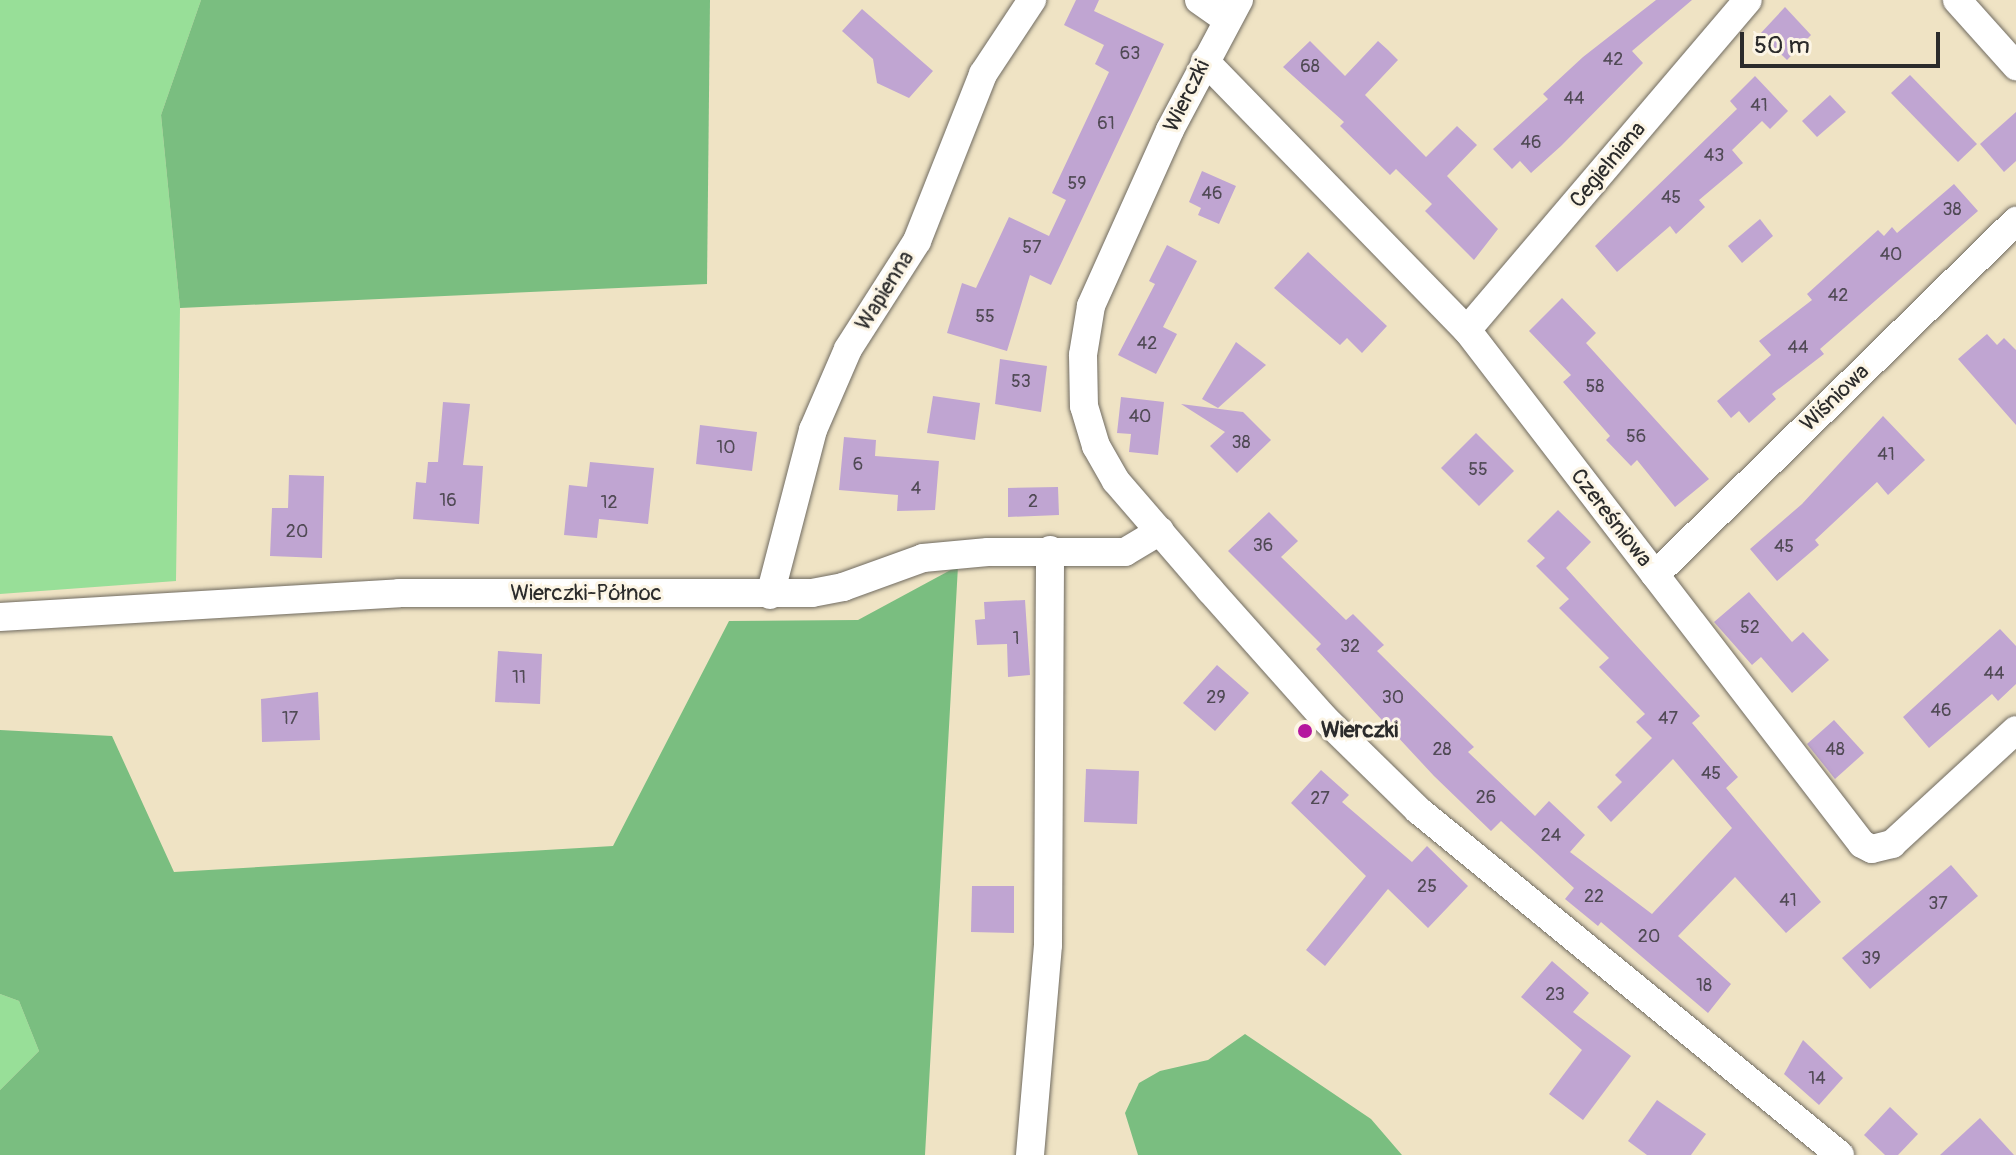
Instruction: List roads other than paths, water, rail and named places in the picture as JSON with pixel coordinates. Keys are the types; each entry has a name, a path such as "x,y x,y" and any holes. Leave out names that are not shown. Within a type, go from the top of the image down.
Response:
{"street":[{"name":"Wapienna","path":"770,595 813,430 848,349 917,241 983,74 1032,0"},
{"path":"1199,0 1232,10"},
{"name":"Cegielniana","path":"1467,330 1748,0"},
{"path":"1957,0 2016,66"},
{"name":"Wierczki","path":"1232,10 1205,61 1091,306 1083,355 1084,406 1096,446 1116,481 1323,717 1418,810 1840,1155"},
{"name":"Czereśniowa","path":"1205,61 1467,330 1838,818 1872,849 1892,844 2016,730"},
{"name":"Wiśniowa","path":"1655,575 2016,221"},
{"name":"Wierczki-Północ","path":"0,617 399,593 770,595 843,587 948,554 1050,550 1125,552 1160,531"},
{"path":"1030,1155 1048,945 1050,550"}],"place":[{"name":"Wierczki","path":"1305,731"}]}
